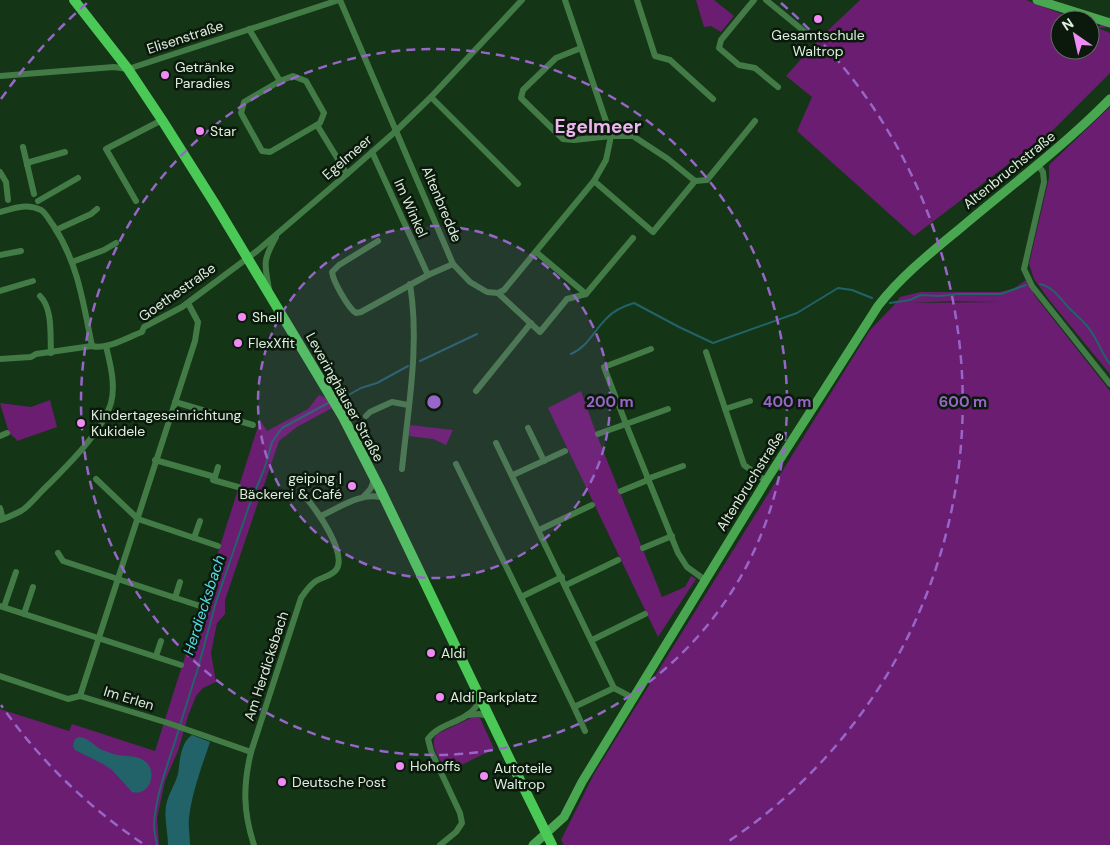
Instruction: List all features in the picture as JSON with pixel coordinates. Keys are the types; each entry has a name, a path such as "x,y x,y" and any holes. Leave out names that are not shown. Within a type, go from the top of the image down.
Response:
{"main road":[{"name":"Leveringhäuser Straße","path":"74,0 128,69 162,120 270,294 343,417 372,472 552,845"}],"street":[{"name":"Elisenstraße","path":"128,69 339,0"},
{"name":"Altenbredde","path":"339,0 397,130 453,264 410,284 358,314 351,309 333,278 334,270 378,241"},
{"name":"Egelmeer","path":"247,258 278,234 397,130 522,0"},
{"path":"453,264 470,282 487,292 498,293 504,290 594,181 606,160 611,136 565,0"},
{"path":"637,0 655,56 670,60 714,99"},
{"path":"754,0 721,40 719,48 739,65 755,68 778,87"},
{"path":"766,0 810,36"},
{"path":"1037,0 1110,23"},
{"path":"249,29 280,81"},
{"path":"581,48 556,58 524,90 521,98 563,139 633,136 644,142 695,181 707,180 755,121"},
{"path":"0,76 114,67 128,69"},
{"path":"293,76 306,81 324,113 320,123 270,152 262,151 241,113 244,102 280,81 293,76"},
{"path":"430,97 518,184"},
{"name":"Altenbruchstraße","path":"533,845 564,817 582,782 705,580 870,317 891,290 923,258 1038,165 1110,99"},
{"path":"136,202 106,149 162,120"},
{"path":"316,125 347,174"},
{"path":"23,147 34,194"},
{"path":"27,164 65,152"},
{"name":"Im Winkel","path":"372,152 428,275"},
{"path":"1038,165 1043,172 1044,182 1024,269 1032,286 1110,384"},
{"path":"0,172 6,182 8,200"},
{"path":"38,201 78,178"},
{"path":"594,181 653,232 695,181"},
{"path":"0,212 21,206 32,206 44,211 56,230 76,272 92,346"},
{"path":"56,230 91,214 97,209"},
{"name":"Egelmeer","path":"270,294 264,262 278,234"},
{"path":"498,293 540,332 567,299 586,294 633,238"},
{"path":"72,262 104,250 116,243"},
{"path":"0,255 21,251"},
{"path":"536,252 586,294"},
{"name":"Goethestraße","path":"0,359 31,357 36,354 92,346 98,348 142,332 144,328 172,314 188,303 247,258"},
{"path":"0,291 33,281"},
{"path":"402,469 413,368 414,303 410,284"},
{"path":"40,296 46,302 51,352"},
{"path":"80,696 195,341 198,322 188,303"},
{"path":"476,391 531,324"},
{"path":"0,508 2,519 22,510 68,464 101,424 111,402 113,386 106,346"},
{"path":"651,349 604,367 682,561 705,580"},
{"path":"706,352 744,465 766,481"},
{"path":"725,409 750,401"},
{"path":"175,402 253,425"},
{"path":"366,416 370,412 392,402 408,405"},
{"path":"598,434 668,409"},
{"path":"528,428 544,461"},
{"path":"0,436 7,433"},
{"path":"496,444 566,585 614,688 633,698"},
{"path":"513,476 565,451"},
{"path":"155,460 215,477"},
{"path":"456,464 585,731"},
{"path":"621,491 683,466"},
{"path":"218,467 214,480 238,487"},
{"path":"320,516 363,496 372,488 374,482 372,472"},
{"path":"96,480 138,519 218,546"},
{"path":"363,496 376,495 384,498"},
{"name":"Am Herdicksbach","path":"254,845 247,823 244,801 247,767 251,752 301,598 306,590 315,582 334,572 339,565 338,550 313,504 304,496"},
{"path":"539,530 592,505"},
{"path":"194,538 200,521"},
{"path":"643,548 672,536"},
{"path":"58,553 63,561 200,606"},
{"path":"566,585 618,560"},
{"path":"16,572 2,607 181,665"},
{"path":"521,597 562,577"},
{"path":"175,598 180,582"},
{"path":"24,614 33,587"},
{"path":"592,640 646,614"},
{"path":"156,656 161,641"},
{"name":"Im Erlen","path":"0,676 68,699 80,696 251,752"},
{"path":"574,707 614,688"},
{"path":"440,845 456,832 462,823 460,813 431,751 428,739 432,733 468,715 476,708 480,697"},
{"path":"468,715 489,716"}],"shaded area":[{"path":"696,0 714,0 734,16 721,32 711,26 704,27"},
{"path":"860,0 1026,0 1052,10 1050,60 1100,60 1100,29 1110,33 1110,73 1053,130 914,236 797,131 812,97 786,76 820,38"},
{"path":"1110,17 1110,27 1100,28 1100,25"},
{"path":"1110,107 1110,374 1050,301 1034,279 1029,264 1049,178 1049,165"},
{"path":"1026,280 1035,296 1110,391 1110,845 564,845 561,840 594,774 870,330 900,297 920,292 999,292 1013,289","holes":["951,301 999,302 910,303"]},
{"path":"581,391 662,597 685,587 691,576 696,579 658,637 548,408"},
{"path":"319,395 326,398 332,408 297,427 279,441 225,600 225,614 217,623 211,653 216,682 203,688 196,696 178,751 165,781 157,818 159,845 0,845 0,709 69,731 72,724 155,751 260,420 267,431 308,409"},
{"path":"50,400 57,427 17,441 9,433 0,403 31,407"},
{"path":"410,425 453,430 446,445 433,439 409,436"},
{"path":"478,717 494,749 447,772 434,748 434,738 437,734 471,718"}],"water":[{"path":"192,735 210,742 190,808 190,845 168,845 165,816 166,806 178,774 183,747"},
{"path":"79,737 88,740 102,750 117,755 142,759 146,762 151,772 150,783 147,788 138,793 132,792 112,770 75,750 73,746 75,739"}],"waterway":[{"name":"Herdiecksbach","path":"1040,284 1053,291 1086,324 1110,364"},
{"name":"Herdiecksbach","path":"890,303 910,300 921,295 1001,294 1026,285"},
{"name":"Herdiecksbach","path":"571,354 582,347 613,313 634,303 713,343 797,313 838,288 852,290 872,298"},
{"name":"Herdiecksbach","path":"420,361 477,334"},
{"name":"Herdiecksbach","path":"345,397 361,388 377,383 408,366"},
{"name":"Herdiecksbach","path":"180,725 216,602 249,506 265,467 272,442 282,428 328,403"},
{"name":"Herdiecksbach","path":"157,845 154,825 157,802 179,729"}],"place":[{"name":"Gesamtschule Waltrop","path":"818,19"},
{"name":"Getränke Paradies","path":"165,75"},
{"name":"Star","path":"200,131"},
{"name":"Shell","path":"242,317"},
{"name":"FlexXfit","path":"238,343"},
{"name":"Kindertageseinrichtung Kukidele","path":"81,423"},
{"name":"geiping | Bäckerei & Café","path":"352,486"},
{"name":"Aldi","path":"431,653"},
{"name":"Aldi Parkplatz","path":"440,697"},
{"name":"Hohoffs","path":"400,766"},
{"name":"Autoteile Waltrop","path":"484,776"},
{"name":"Deutsche Post","path":"282,782"}],"district":[{"name":"Egelmeer","path":"598,126"}]}
